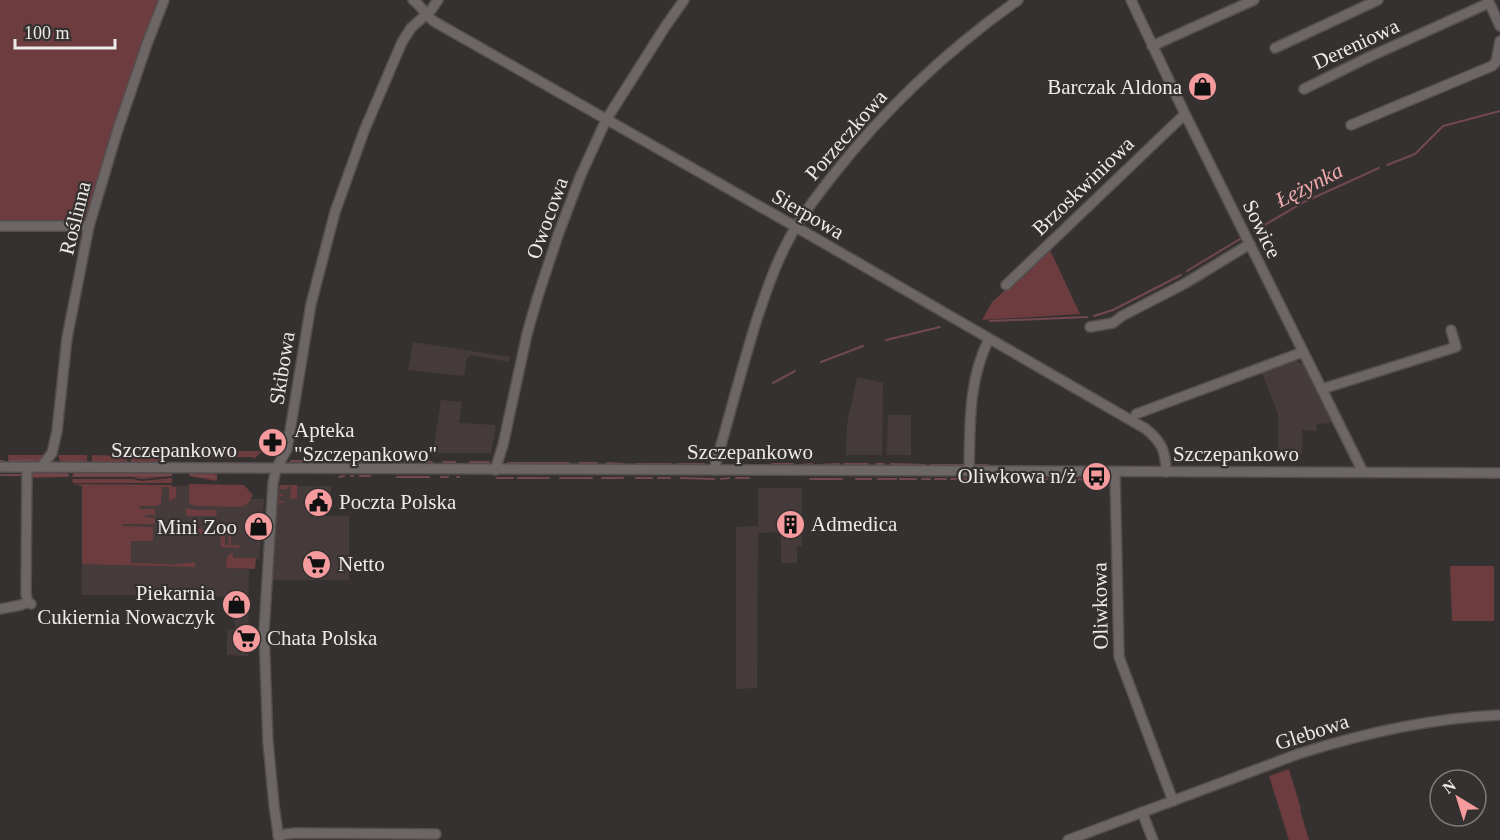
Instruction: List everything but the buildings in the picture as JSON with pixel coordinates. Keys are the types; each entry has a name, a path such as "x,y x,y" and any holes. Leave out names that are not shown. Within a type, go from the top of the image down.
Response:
{"street":[{"name":"Roślinna","path":"41,467 52,453 57,431 67,339 89,226 117,132 164,0"},
{"name":"Sierpowa","path":"413,0 435,22 1146,429 1162,448 1166,472"},
{"name":"Skibowa","path":"279,838 268,742 264,632 273,483 276,469 287,449 311,304 335,212 364,131 402,42 411,28 438,0"},
{"name":"Owocowa","path":"495,470 503,446 527,334 572,197 606,120 684,0"},
{"name":"Porzeczkowa","path":"714,470 761,307 781,255 796,227 844,162 904,95 970,36 1018,0"},
{"name":"Sowice","path":"1131,0 1185,114 1363,472"},
{"path":"1152,46 1254,0"},
{"name":"Dereniowa","path":"1275,48 1378,0"},
{"name":"Dereniowa","path":"1304,89 1488,2 1500,26"},
{"path":"1351,125 1492,66 1496,62 1500,41"},
{"name":"Brzoskwiniowa","path":"1006,285 1185,114"},
{"path":"0,226 89,226"},
{"path":"1090,327 1113,323 1250,244"},
{"path":"1322,389 1456,347 1450,330"},
{"path":"969,471 972,393 988,339"},
{"path":"1136,414 1303,352"},
{"path":"52,453 57,467"},
{"name":"Szczepankowo","path":"0,467 1500,473"},
{"path":"0,609 29,603 26,594 27,467"},
{"name":"Oliwkowa","path":"1116,472 1119,657 1173,801"},
{"name":"Glebowa","path":"1068,840 1298,754 1354,737 1423,722 1500,715"},
{"path":"1142,812 1153,840"},
{"path":"279,838 291,833 436,834"}],"shaded area":[{"path":"0,0 161,0 120,108 88,219 81,223 0,223"},
{"path":"1050,250 1080,314 982,320 992,302"},
{"path":"413,342 510,357 509,362 471,355 467,358 464,376 408,370"},
{"path":"1295,361 1303,364 1332,423 1317,424 1316,431 1302,430 1302,454 1278,454 1278,414 1262,373"},
{"path":"857,377 883,383 882,455 846,455 847,424"},
{"path":"441,400 462,402 459,423 496,425 491,453 433,453"},
{"path":"888,415 911,415 911,455 887,455"},
{"path":"267,450 278,452 277,454 260,453 254,459 253,457 193,457 196,451"},
{"path":"8,455 48,455 38,463 9,464"},
{"path":"58,455 87,455 87,463 64,463 60,461"},
{"path":"92,455 127,456 127,464 92,463"},
{"path":"131,457 162,457 162,464 131,464"},
{"path":"33,470 68,473 68,477 28,478"},
{"path":"74,471 170,471 172,476 141,479 72,477"},
{"path":"193,471 217,474 217,481 189,476"},
{"path":"172,478 172,483 73,483 72,479 141,481"},
{"path":"73,484 172,485 176,487 176,498 169,501 169,487 162,487 161,504 139,506 140,509 155,509 155,515 145,515 145,517 155,518 155,524 122,524 122,526 153,527 153,541 131,541 131,563 170,565 195,562 195,567 82,564 82,486"},
{"path":"189,484 244,485 253,495 243,507 195,506 189,503"},
{"path":"82,485 243,486 244,499 264,499 259,559 226,558 227,568 249,569 248,656 227,655 227,630 235,629 235,597 82,595"},
{"path":"280,485 297,485 297,499 290,498 291,487 280,489 280,494 285,496 280,496 279,500 284,503 279,503 276,535"},
{"path":"279,486 331,486 331,500 323,501 323,516 349,516 349,580 272,580"},
{"path":"758,488 802,488 802,546 797,546 797,563 781,563 781,532 758,533 757,688 736,689 736,527 758,526"},
{"path":"186,508 216,510 217,516 186,516"},
{"path":"185,529 227,530 225,545 229,545 228,529 231,529 231,545 240,546 237,548 221,547 220,534 217,532 185,535"},
{"path":"233,552 233,558 256,558 255,569 227,568 227,559"},
{"path":"1450,566 1494,566 1494,621 1452,621"},
{"path":"1289,769 1309,840 1289,840 1269,776"}],"waterway":[{"name":"Łężynka","path":"1387,165 1415,154 1443,126 1500,111"},
{"name":"Łężynka","path":"1254,231 1304,202 1379,168"},
{"name":"Łężynka","path":"1187,271 1240,239"},
{"name":"Łężynka","path":"1094,316 1113,310 1181,275"},
{"name":"Łężynka","path":"990,321 1087,317"},
{"name":"Łężynka","path":"886,340 940,327"},
{"name":"Łężynka","path":"821,362 863,346"},
{"name":"Łężynka","path":"773,383 795,371"},
{"path":"9,461 33,460"},
{"path":"291,461 400,462"},
{"path":"405,462 415,462"},
{"path":"424,462 432,462"},
{"path":"443,462 455,462"},
{"path":"470,462 489,462"},
{"path":"508,463 569,463"},
{"path":"579,463 597,463"},
{"path":"607,463 624,464"},
{"path":"636,464 671,464"},
{"path":"678,464 704,464"},
{"path":"772,464 793,464"},
{"path":"800,465 812,464"},
{"path":"819,465 839,464"},
{"path":"844,464 868,464"},
{"path":"876,464 884,464"},
{"path":"891,464 925,465"},
{"path":"724,465 766,465"},
{"path":"931,465 963,465"},
{"path":"974,465 988,465"},
{"path":"1,475 24,475"},
{"path":"32,475 68,475"},
{"path":"74,475 171,475"},
{"path":"191,475 214,477"},
{"path":"339,477 344,476"},
{"path":"360,476 370,476"},
{"path":"397,477 429,477"},
{"path":"441,477 448,477"},
{"path":"497,478 513,478"},
{"path":"518,478 549,478"},
{"path":"560,478 592,478"},
{"path":"602,478 623,478"},
{"path":"636,478 652,478"},
{"path":"658,478 670,478"},
{"path":"681,478 714,479"},
{"path":"721,479 729,478"},
{"path":"736,478 749,478"},
{"path":"810,479 842,479"},
{"path":"856,479 871,479"},
{"path":"878,479 896,479"},
{"path":"900,479 916,479"},
{"path":"922,479 930,479"},
{"path":"935,479 946,479"},
{"path":"951,479 973,479"},
{"path":"979,479 987,479"},
{"path":"992,479 999,479"},
{"path":"1004,479 1022,479"},
{"path":"1028,479 1047,479"},
{"path":"1052,479 1065,480"},
{"path":"1072,479 1088,480"}],"place":[{"name":"Barczak Aldona","path":"1203,87"},
{"name":"Apteka \"Szczepankowo\"","path":"273,442"},
{"name":"Oliwkowa n/ż","path":"1097,476"},
{"name":"Poczta Polska","path":"318,502"},
{"name":"Admedica","path":"790,524"},
{"name":"Mini Zoo","path":"258,527"},
{"name":"Netto","path":"317,564"},
{"name":"Piekarnia Cukiernia Nowaczyk","path":"236,605"},
{"name":"Chata Polska","path":"246,638"}]}
